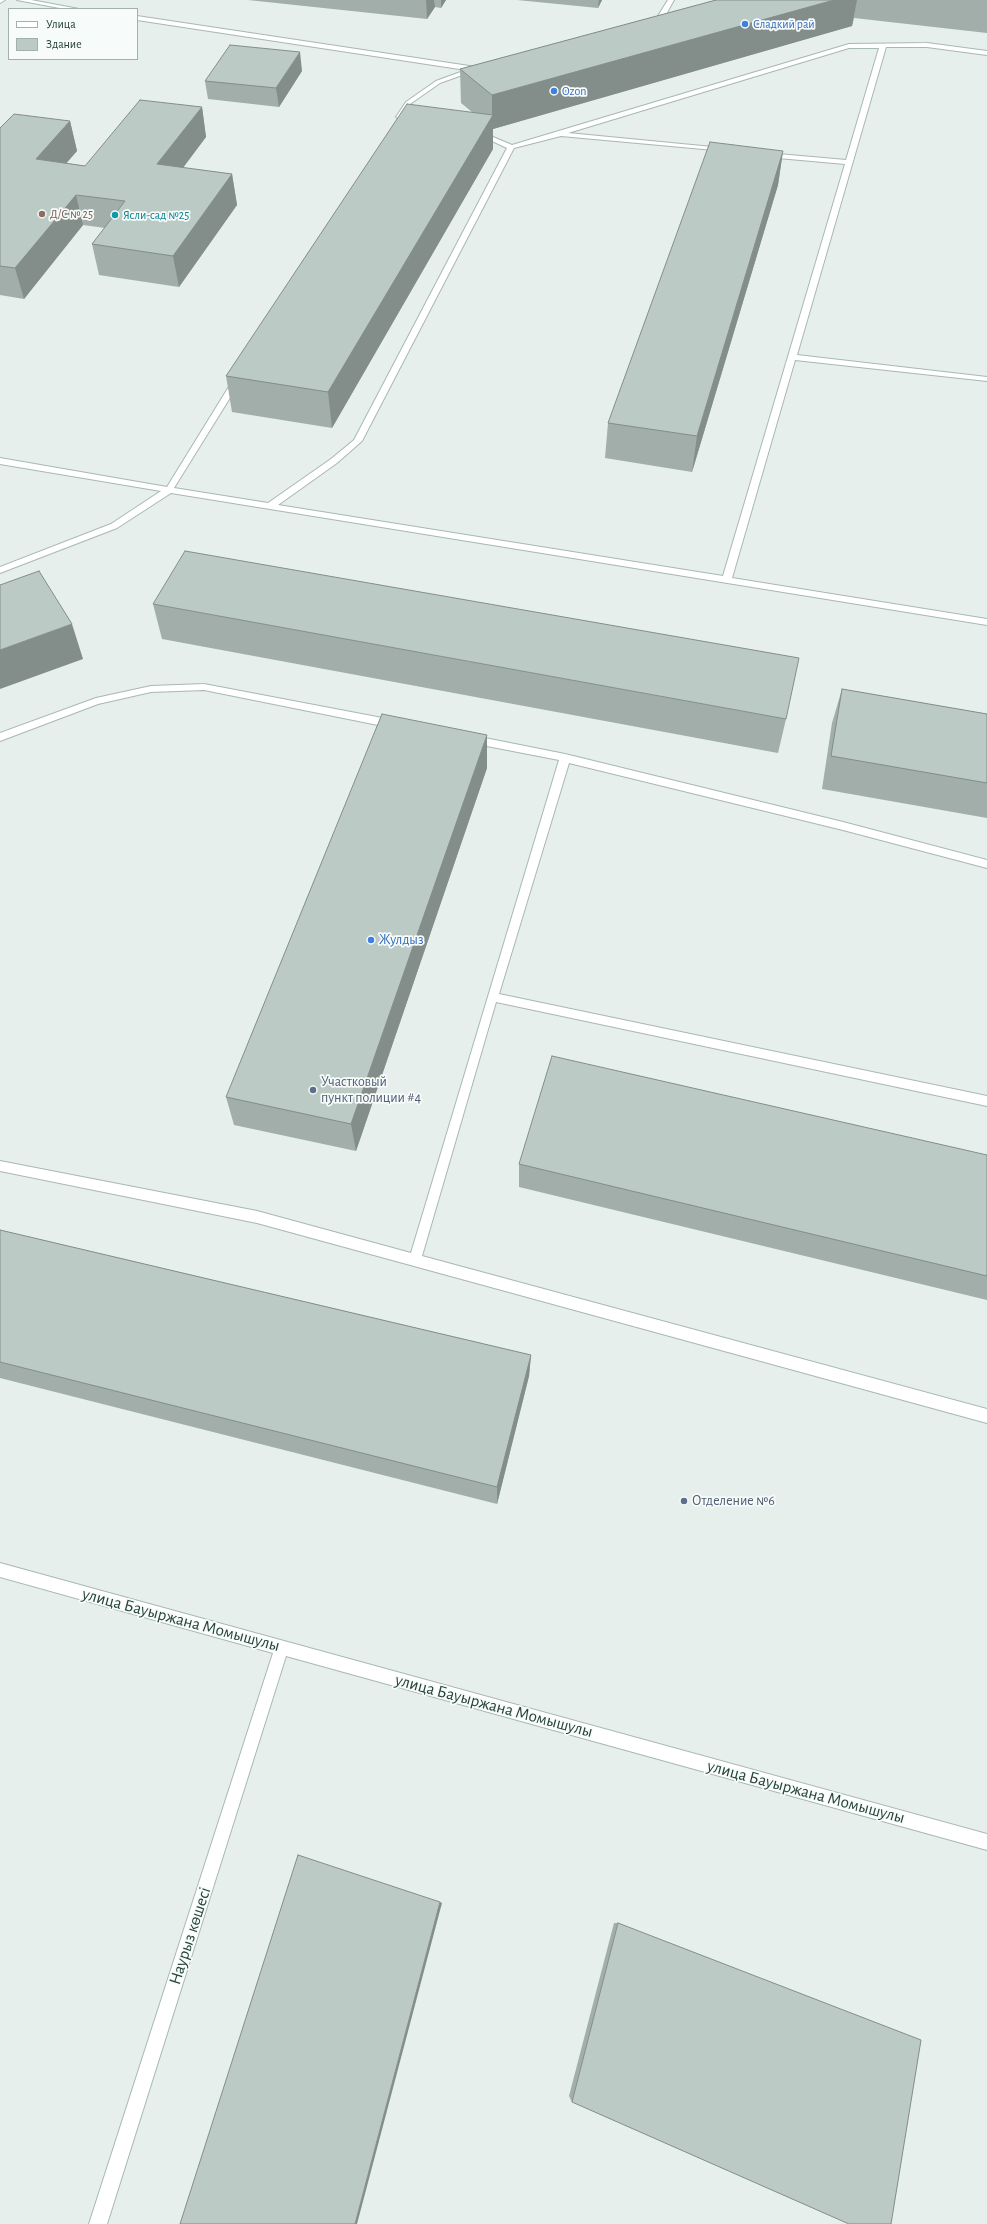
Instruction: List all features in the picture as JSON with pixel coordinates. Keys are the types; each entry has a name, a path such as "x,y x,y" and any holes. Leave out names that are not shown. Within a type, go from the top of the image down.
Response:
{"street":[{"path":"20,0 70,8"},
{"path":"642,29 657,25 671,0"},
{"path":"138,18 479,68 438,82 412,104 396,123"},
{"path":"474,131 511,147 559,134 849,46 927,45 987,53"},
{"path":"727,580 883,46"},
{"path":"559,134 732,151"},
{"path":"269,507 334,461 358,441 511,147"},
{"path":"763,154 849,162"},
{"path":"792,357 987,380"},
{"path":"0,570 114,526 169,490 240,375"},
{"path":"0,461 269,507 987,622"},
{"path":"0,737 96,701 151,689 204,687 400,726"},
{"path":"463,738 565,758 821,820 987,864"},
{"path":"415,1260 492,997 565,758"},
{"path":"492,997 987,1101"},
{"path":"0,1166 257,1217 987,1416"},
{"name":"улица Бауыржана Момышулы","path":"0,1570 987,1842"},
{"name":"Наурыз көшесі","path":"98,2224 282,1647"}],"building":[{"path":"716,0 834,0 492,95 460,69"},
{"path":"230,45 300,52 276,88 205,81"},
{"path":"140,100 202,107 157,164 232,174 173,256 92,244 125,201 76,195 15,268 0,266 0,128 14,114 70,121 36,159 85,166"},
{"path":"407,104 493,115 328,392 226,376"},
{"path":"710,142 783,151 697,436 608,423"},
{"path":"185,551 799,658 786,719 153,604"},
{"path":"39,571 72,624 0,650 0,585"},
{"path":"842,689 987,714 987,783 831,756"},
{"path":"382,714 487,735 351,1124 226,1097"},
{"path":"552,1056 987,1155 987,1276 519,1164"},
{"path":"0,1230 531,1355 497,1487 0,1362"},
{"path":"298,1855 440,1902 355,2224 180,2224"},
{"path":"618,1923 921,2040 891,2224 849,2224 572,2102"}],"place":[{"name":"Сладкий рай","path":"745,24"},
{"name":"Ozon","path":"554,91"},
{"name":"Д/С № 25","path":"42,214"},
{"name":"Ясли-сад №25","path":"115,215"},
{"name":"Жулдыз","path":"371,940"},
{"name":"Участковый пункт полиции #4","path":"313,1090"},
{"name":"Отделение №6","path":"684,1501"}]}
